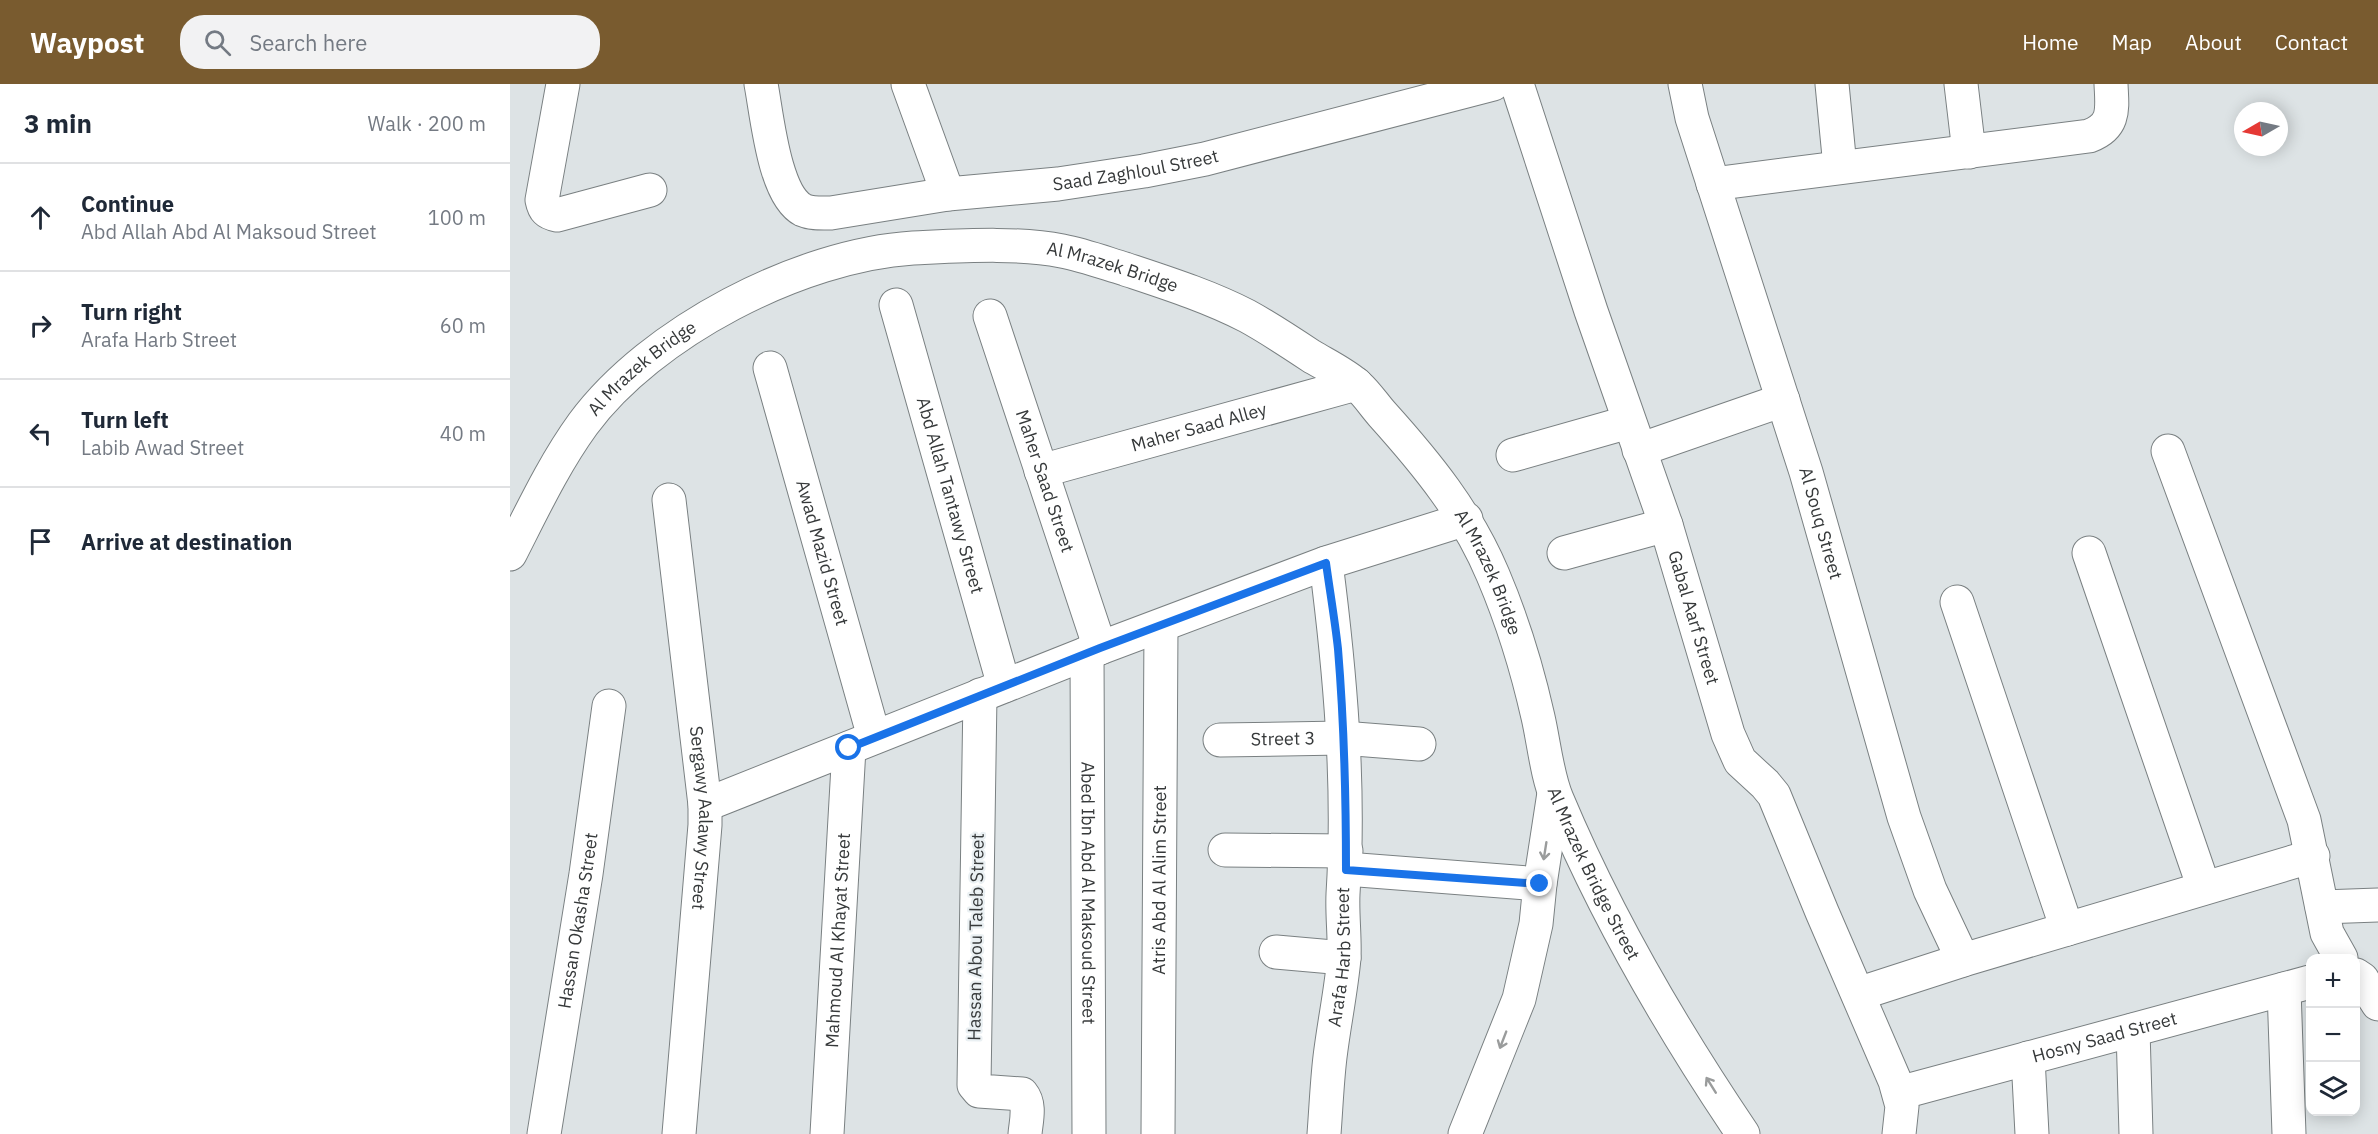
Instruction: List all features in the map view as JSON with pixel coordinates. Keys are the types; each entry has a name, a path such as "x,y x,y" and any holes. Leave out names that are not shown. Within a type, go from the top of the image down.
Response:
{"street":[{"path":"563,84 542,200 543,208 549,214 557,215 650,190"},
{"name":"Saad Zaghloul Street","path":"761,84 783,187 803,210 816,213 831,213 948,194 1058,184 1205,159 1493,84"},
{"path":"908,84 948,194"},
{"name":"Gabal Aarf Street","path":"1517,84 1634,436 1666,525 1734,751 1740,761 1766,784 1774,795 1899,1092 1902,1106 1899,1134"},
{"name":"Al Souq Street","path":"1685,84 1692,118 1806,472 1904,817 1930,890 1963,960"},
{"path":"1832,84 1840,167"},
{"path":"1961,84 1970,152"},
{"path":"1713,184 2089,136 2105,128 2112,112 2110,84"},
{"name":"Al Mrazek Bridge","path":"510,554 551,473 585,422 614,388 652,354 700,321 752,293 820,267 887,250 967,245 1061,251 1185,289 1245,315 1356,384 1441,482 1466,519 1491,570 1513,624 1527,667 1554,793"},
{"name":"Abd Allah Tantawy Street","path":"896,305 992,691"},
{"name":"Maher Saad Street","path":"990,316 1041,471 1094,650"},
{"name":"Awad Mazid Street","path":"770,368 861,743"},
{"name":"Maher Saad Alley","path":"1041,471 1356,384"},
{"path":"1513,455 1634,436 1783,400"},
{"path":"2168,451 2304,820 2327,933 2339,954"},
{"name":"Sergawy Aalawy Street","path":"669,501 705,805 679,1134"},
{"path":"705,805 1094,650 1326,563 1466,519"},
{"path":"1564,553 1666,525"},
{"path":"2089,553 2204,888"},
{"name":"Arafa Harb Street","path":"1324,1134 1330,1060 1344,958 1343,895 1346,860 1346,789 1338,648 1326,563"},
{"path":"1957,602 2067,929"},
{"name":"Atris Abd Al Alim Street","path":"1158,1134 1161,626"},
{"name":"Abed Ibn Abd Al Maksoud Street","path":"1089,1134 1094,650"},
{"name":"Hassan Abou Taleb Street","path":"992,691 974,1085 979,1091 1022,1094 1027,1107 1025,1134"},
{"name":"Hassan Okasha Street","path":"544,1134 586,874 609,706"},
{"name":"Street 3","path":"1220,740 1342,738 1419,744"},
{"name":"Mahmoud Al Khayat Street","path":"827,1134 861,743"},
{"name":"Al Mrazek Bridge Street","path":"1464,1134 1519,999 1536,924 1554,793"},
{"name":"Al Mrazek Bridge Street","path":"1554,793 1634,954 1743,1134"},
{"path":"1225,850 1346,860 1540,884"},
{"path":"1858,994 1963,960 2313,856"},
{"path":"2322,907 2378,905"},
{"path":"1276,952 1344,958"},
{"path":"2360,978 2378,1004"},
{"path":"2289,1134 2297,985"},
{"name":"Hosny Saad Street","path":"1899,1092 2297,985"},
{"path":"2133,1030 2136,1134"},
{"path":"2028,1058 2032,1134"}],"route":[{"path":"849,748 1100,648 1326,563 1338,648 1346,789 1346,870 1540,884"}]}
